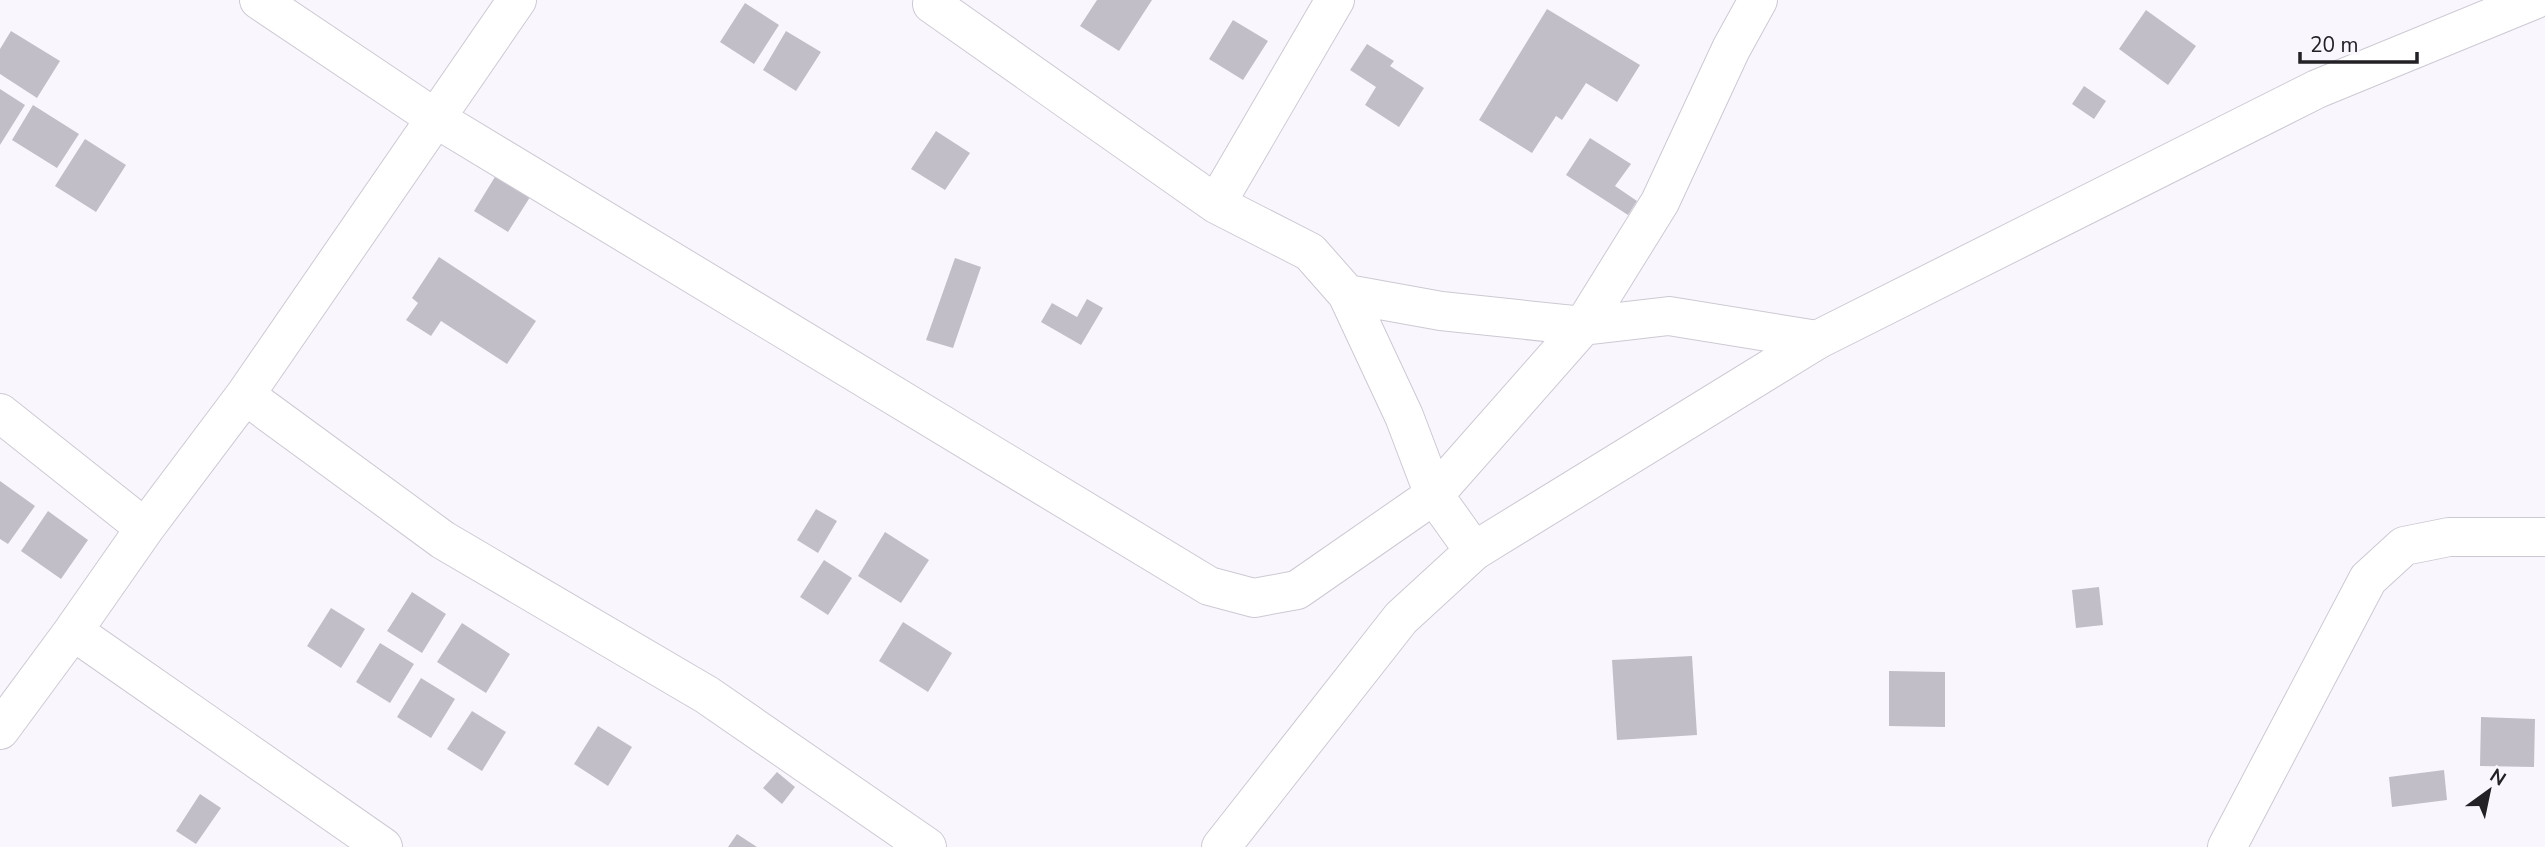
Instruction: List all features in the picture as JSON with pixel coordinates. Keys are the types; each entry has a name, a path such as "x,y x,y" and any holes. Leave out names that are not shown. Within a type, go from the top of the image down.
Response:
{"street":[{"path":"259,0 435,118 1209,586 1254,598 1297,590 1434,495 1583,326 1660,202 1731,50 1758,0"},
{"path":"0,730 145,528 245,395 517,0"},
{"path":"1216,204 1335,0"},
{"path":"1221,847 1401,618 1474,551 1816,340 2316,89 2534,0"},
{"path":"931,1 1216,204 1310,252 1347,295 1404,416 1434,495 1474,551"},
{"path":"1347,295 1441,311 1583,326 1669,316 1816,340"},
{"path":"245,395 443,540 707,695 927,847"},
{"path":"0,413 145,528"},
{"path":"2237,843 2368,579 2404,546 2449,537 2545,537"},
{"path":"73,631 383,847"}],"building":[{"path":"1097,0 1152,0 1119,51 1080,26"},
{"path":"745,3 779,25 754,64 720,42"},
{"path":"1547,9 1640,65 1617,102 1586,83 1562,120 1556,116 1532,153 1479,120"},
{"path":"2146,10 2196,46 2168,85 2119,49"},
{"path":"1233,20 1268,41 1243,80 1209,59"},
{"path":"11,31 60,61 37,98 0,74 0,49"},
{"path":"786,31 821,52 796,91 763,70"},
{"path":"1367,44 1394,61 1390,66 1424,88 1399,127 1365,105 1376,87 1350,70"},
{"path":"2084,86 2106,101 2094,119 2072,104"},
{"path":"0,89 25,105 0,145"},
{"path":"33,105 79,134 57,168 12,140"},
{"path":"936,131 970,153 945,190 911,169"},
{"path":"1590,138 1631,164 1615,186 1637,201 1628,215 1566,175"},
{"path":"85,139 126,165 96,212 55,186"},
{"path":"498,172 532,194 508,232 474,211"},
{"path":"439,257 536,321 507,364 441,321 431,336 406,320 418,303 412,298"},
{"path":"955,258 981,267 953,348 926,340"},
{"path":"1087,299 1103,308 1081,345 1041,322 1052,303 1077,317"},
{"path":"0,481 35,506 8,544 0,539"},
{"path":"816,509 837,521 818,553 797,540"},
{"path":"48,511 88,540 61,579 21,551"},
{"path":"885,532 929,560 901,603 858,576"},
{"path":"824,560 852,578 828,615 800,597"},
{"path":"2099,587 2103,625 2076,628 2072,590"},
{"path":"412,592 446,614 422,653 387,631"},
{"path":"331,608 365,629 341,668 307,646"},
{"path":"903,622 952,653 928,692 879,661"},
{"path":"462,623 510,654 486,693 437,662"},
{"path":"380,643 414,664 390,703 356,682"},
{"path":"1692,656 1697,735 1617,740 1612,660"},
{"path":"1889,671 1945,672 1945,727 1889,726"},
{"path":"421,678 455,699 431,738 397,717"},
{"path":"472,711 506,732 482,771 447,749"},
{"path":"2481,717 2535,719 2534,767 2480,766"},
{"path":"598,726 632,747 608,786 574,764"},
{"path":"2444,770 2447,800 2392,807 2389,777"},
{"path":"777,772 795,787 782,804 763,788"},
{"path":"200,794 221,808 196,844 176,831"},
{"path":"737,834 757,847 728,847"}]}
